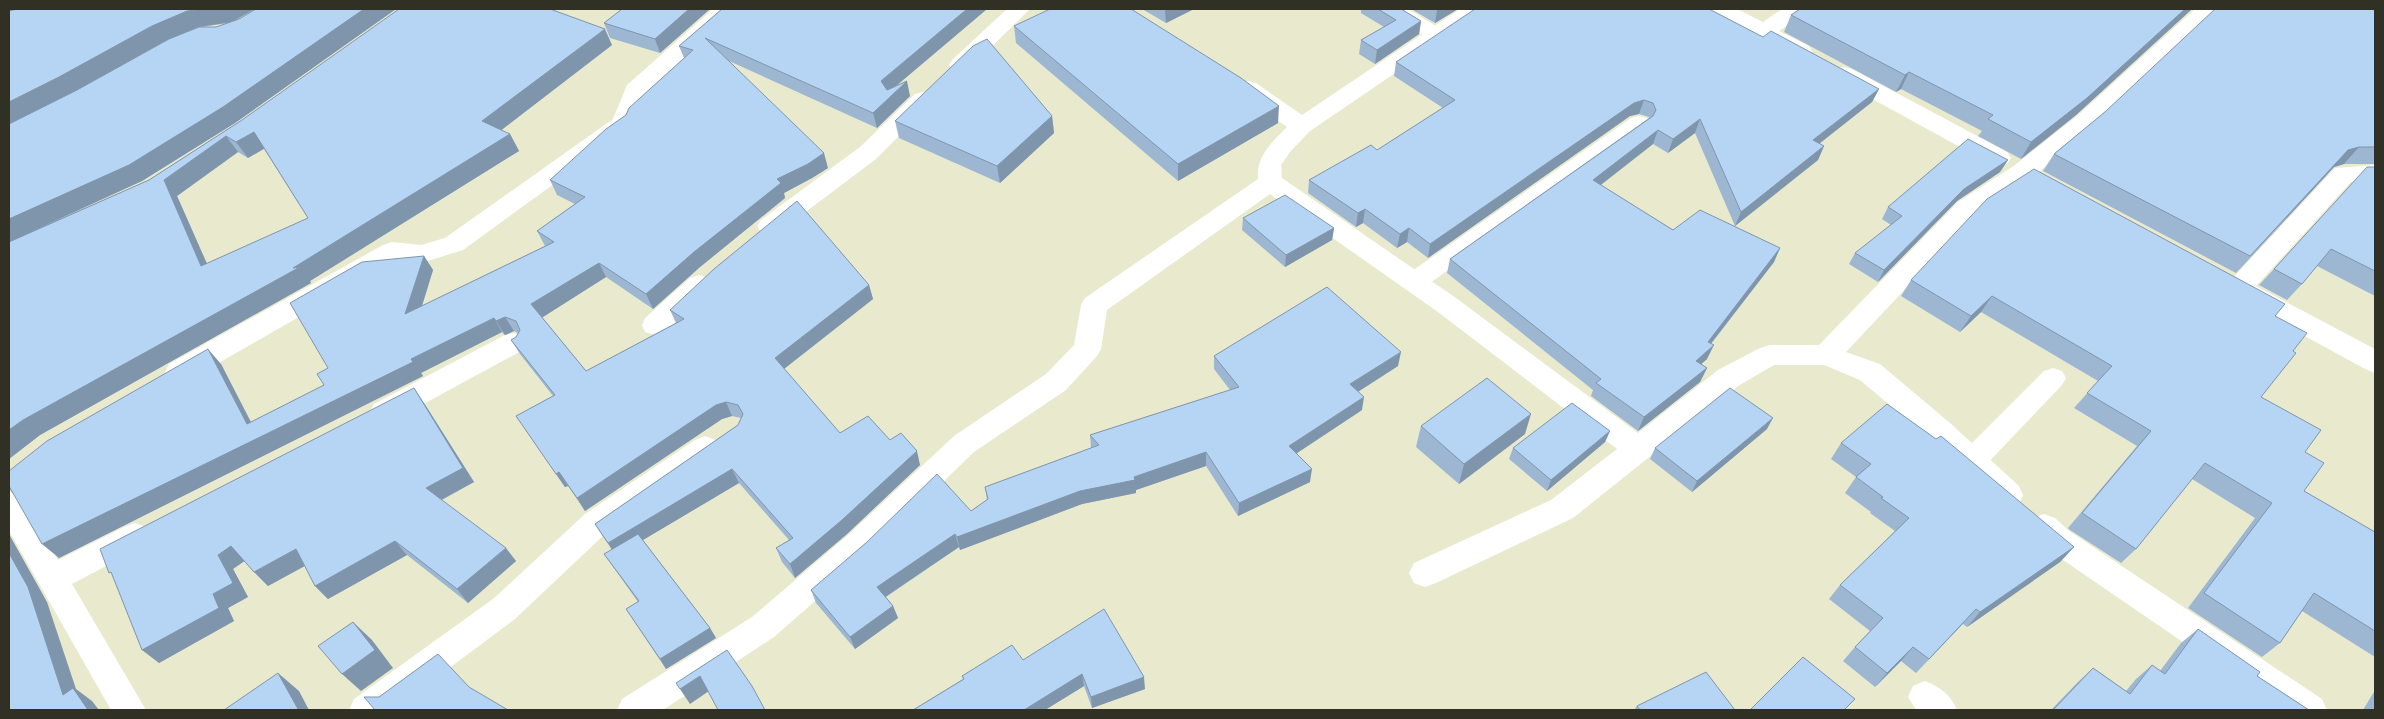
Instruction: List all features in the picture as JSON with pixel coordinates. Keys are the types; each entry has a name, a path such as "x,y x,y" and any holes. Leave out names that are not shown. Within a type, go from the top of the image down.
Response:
{"street":[{"path":"162,382 392,251 421,254 454,244 623,123 635,90 717,18 724,9"},
{"path":"754,239 798,203 868,153 906,114 1019,9"},
{"path":"1270,182 1269,165 1282,146 1302,126 1474,9"},
{"path":"1721,9 2032,176"},
{"path":"1764,31 1796,9"},
{"path":"1826,355 1967,208 2032,176 2085,121 2207,9"},
{"path":"1233,78 1302,126"},
{"path":"2375,173 2344,174 2231,283 2375,362"},
{"path":"1270,182 1447,305 1639,450"},
{"path":"634,710 764,627 859,544 964,444 1056,382 1087,349 1094,305 1270,182"},
{"path":"655,325 717,269"},
{"path":"362,422 513,343"},
{"path":"1425,573 1562,508 1639,450 1728,378 1770,355 1826,355 1870,372 1972,461 2058,540 2310,710"},
{"path":"366,710 504,609 596,523 725,434"},
{"path":"9,504 129,710"},
{"path":"52,579 155,526"}],"lane":[{"path":"1394,9 1437,35"},
{"path":"1414,282 1639,123"},
{"path":"1972,461 2053,378"}],"building":[{"path":"17,9 203,9 187,11 152,26 9,102 9,11"},
{"path":"256,9 364,9 223,107 129,165 9,219 9,124 77,90 169,39 199,27 216,27 239,19"},
{"path":"399,9 550,9 605,29 482,121 510,134 293,268 300,267 23,420 9,430 9,242 149,180 242,120","holes":["254,132 308,218 201,266 164,180 226,136 236,142"]},
{"path":"622,9 689,9 655,39 604,23"},
{"path":"722,9 967,9 881,81 887,90 907,81 873,113 705,38 824,153 808,164 777,179 781,183 694,252 646,294 599,263 531,304 586,371 684,319 670,310 714,269 797,201 869,285 775,358 840,433 868,416 890,440 901,433 917,451 842,520 790,564 776,548 793,538 732,469 608,543 595,524 738,425 743,414 738,405 726,402 716,405 577,498 559,472 556,474 516,416 555,395 511,340 516,337 520,330 516,321 505,317 496,321 494,318 411,359 413,362 42,544 9,486 9,471 47,441 208,349 247,424 324,385 317,374 328,368 290,303 362,262 424,256 405,314 554,242 537,231 585,197 550,180 606,129 626,115 629,108 693,50 679,46"},
{"path":"1050,9 1131,9 1241,78 1279,106 1178,164 1014,26"},
{"path":"1378,9 1401,9 1421,21 1377,50 1361,40 1396,20"},
{"path":"1475,9 1709,9 1763,37 1771,31 1879,89 1813,140 1824,146 1741,212 1700,119 1673,139 1658,130 1593,180 1673,230 1700,210 1780,248 1708,342 1714,345 1696,361 1707,368 1644,417 1596,383 1601,379 1450,259 1653,116 1656,110 1653,103 1644,100 1634,103 1430,244 1409,228 1400,234 1365,209 1358,213 1309,180 1371,145 1377,150 1455,100 1396,62"},
{"path":"1800,9 2185,9 2087,98 2031,142 1988,119 1993,115 1909,72 1905,75 1791,15"},
{"path":"2215,9 2375,9 2375,147 2359,147 2348,150 2250,256 2054,154 2106,111"},
{"path":"987,39 1052,116 997,166 895,121 973,46"},
{"path":"1968,139 2008,160 1964,189 1884,270 1855,253 1902,216 1888,207"},
{"path":"2367,167 2375,167 2375,271 2331,249 2302,284 2274,269"},
{"path":"2034,169 2285,304 2275,316 2307,333 2293,351 2296,353 2261,397 2321,430 2305,452 2324,463 2304,491 2375,532 2375,631 2314,593 2280,643 2204,593 2272,503 2205,463 2136,549 2082,513 2151,431 2087,393 2112,366 1992,296 1971,316 1911,280 1987,199"},
{"path":"1285,195 1334,228 1286,255 1243,218"},
{"path":"1327,287 1401,352 1350,384 1364,397 1289,446 1312,469 1239,503 1206,452 1134,477 1135,480 1080,491 957,537 955,534 877,587 893,606 850,637 811,590 867,542 937,474 971,511 988,499 985,487 1099,445 1090,435 1239,387 1214,356"},
{"path":"1487,378 1531,414 1464,464 1421,426"},
{"path":"414,388 463,468 426,488 506,548 457,589 395,541 315,586 296,549 254,572 231,546 218,555 233,583 213,594 219,608 142,650 100,549"},
{"path":"1730,388 1773,418 1697,481 1655,448"},
{"path":"1572,403 1610,431 1551,480 1513,448"},
{"path":"1887,404 1936,439 1941,436 2074,547 1980,612 1976,609 1929,659 1913,647 1887,673 1855,647 1883,618 1840,585 1909,518 1856,477 1871,464 1841,443"},
{"path":"638,534 710,628 660,659 626,609 639,601 604,554"},
{"path":"9,553 28,587 63,695 73,688 88,710 9,710"},
{"path":"1104,609 1144,677 1091,697 1082,674 1024,710 913,710 964,679 962,676 1012,645 1023,660"},
{"path":"353,622 375,650 342,674 318,646"},
{"path":"2198,629 2260,672 2257,676 2309,710 2053,710 2093,668 2130,694 2152,665 2165,674"},
{"path":"727,650 752,686 765,710 718,710 700,676 680,689 676,683"},
{"path":"438,654 469,687 508,710 375,710 364,697 379,697"},
{"path":"1803,657 1855,699 1844,710 1750,710"},
{"path":"1706,672 1735,710 1640,710 1637,706"},
{"path":"278,673 298,709 224,710"}]}
